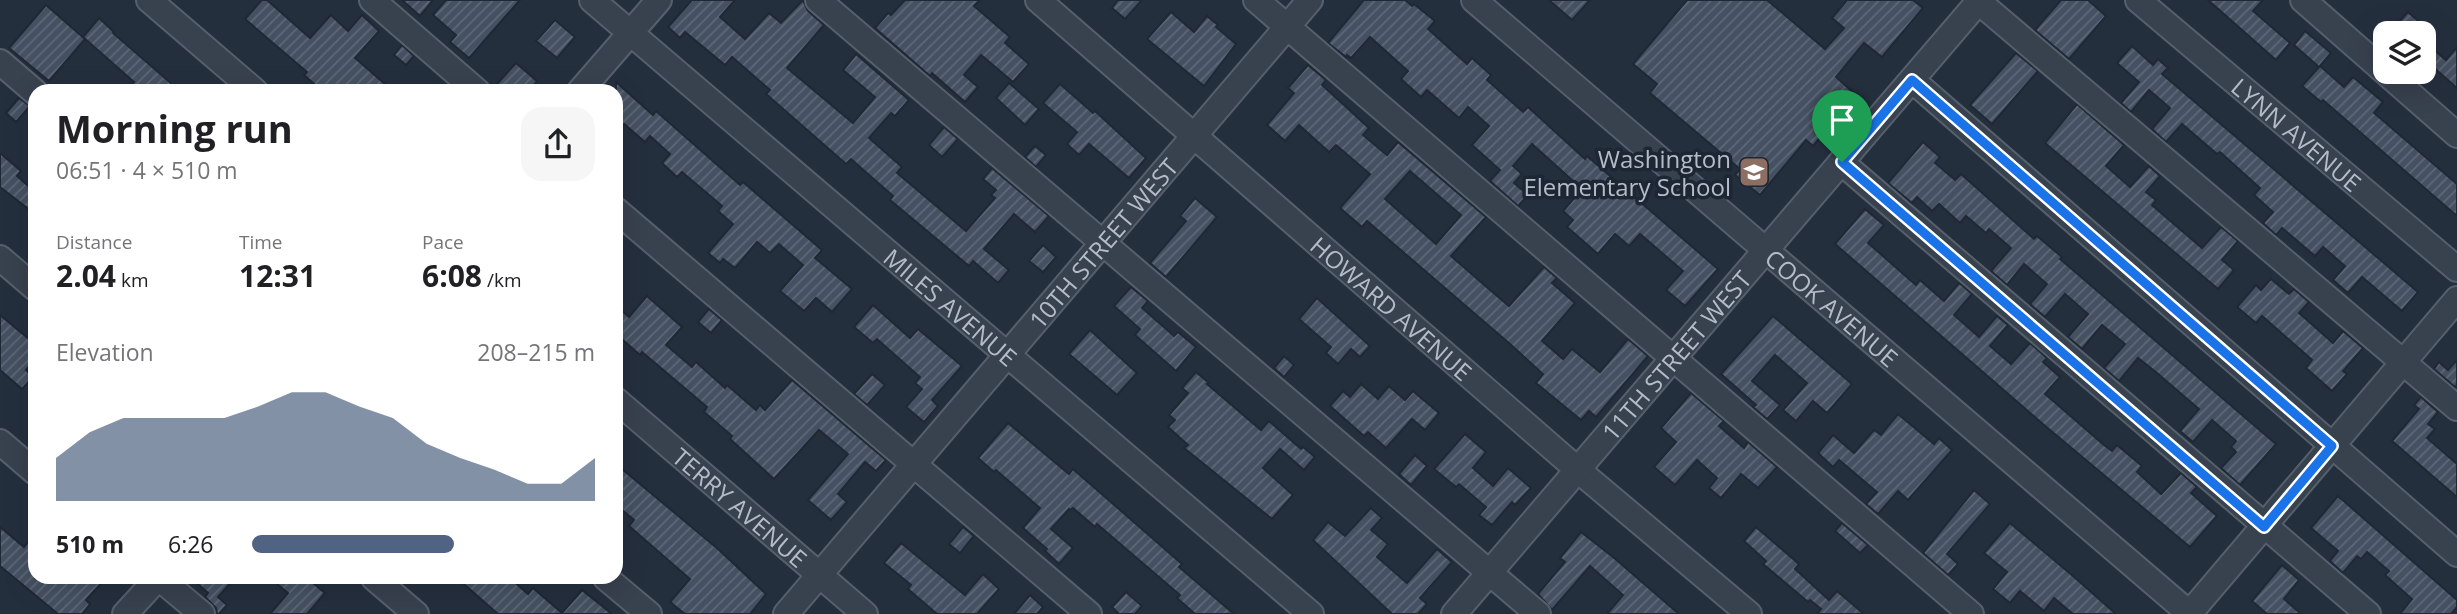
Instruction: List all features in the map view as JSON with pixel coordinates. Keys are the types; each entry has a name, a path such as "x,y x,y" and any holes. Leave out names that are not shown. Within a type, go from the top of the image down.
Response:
{"street":[{"path":"149,0 247,84"},
{"path":"372,0 469,84"},
{"name":"MILES AVENUE","path":"592,0 1311,614"},
{"path":"586,84 659,0"},
{"path":"818,0 1538,614"},
{"name":"HOWARD AVENUE","path":"1038,0 1578,470 1749,614"},
{"path":"1255,0 1971,614"},
{"name":"10TH STREET WEST","path":"786,614 1310,0"},
{"name":"COOK AVENUE","path":"1474,0 2190,614"},
{"name":"LYNN AVENUE","path":"2138,0 2457,269"},
{"path":"2303,0 2457,135"},
{"path":"1980,1 2457,408"},
{"name":"11TH STREET WEST","path":"1454,614 1980,1"},
{"path":"0,62 28,86"},
{"path":"1912,80 2457,554"},
{"path":"1842,162 2368,614"},
{"path":"623,216 1089,614"},
{"path":"0,258 28,282"},
{"path":"2190,614 2457,299"},
{"name":"TERRY AVENUE","path":"623,406 865,614"},
{"path":"0,442 28,466"},
{"path":"125,614 152,584"},
{"path":"165,584 202,614"},
{"path":"381,584 416,614"},
{"path":"613,584 649,614"}],"building":[{"path":"262,0 267,0 310,38 331,15 348,31 362,15 379,31 355,58 385,84 314,84 304,75 307,72 245,19"},
{"path":"402,0 433,0 420,16"},
{"path":"446,0 520,0 469,58 450,42 456,35 433,15"},
{"path":"692,0 735,0 720,17 745,39 769,13 781,23 803,0 808,11 824,25 787,68 853,123 875,97 843,70 856,54 909,100 895,116 891,113 869,138 902,167 897,173 966,231 995,198 991,195 996,190 983,179 992,168 1049,216 1035,232 1014,214 984,249 1009,270 998,283 973,261 969,266 890,200 893,196 851,159 846,164 766,94 770,90 732,57 725,65 685,32 680,38 668,27"},
{"path":"905,0 980,0 974,6 1010,37 1005,43 1029,64 1013,82 981,55 964,75 978,87 965,102 932,73 930,76 875,28"},
{"path":"1118,0 1142,0 1125,19 1112,8"},
{"path":"1364,0 1405,0 1412,6 1414,4 1435,21 1428,29 1467,64 1472,58 1491,75 1487,80 1523,112 1528,107 1585,159 1587,156 1718,269 1685,306 1666,290 1683,271 1640,234 1629,246 1615,234 1598,254 1567,227 1573,220 1563,211 1582,189 1532,144 1513,166 1522,174 1514,183 1528,195 1518,206 1490,181 1500,170 1472,145 1489,126 1468,107 1459,118 1427,90 1421,97 1401,79 1408,71 1370,37 1351,58 1328,43"},
{"path":"1549,0 1590,0 1572,20"},
{"path":"1687,0 1767,0 1825,49 1844,28 1832,18 1847,0 1913,0 1923,8 1882,57 1864,43 1836,77 1856,95 1813,146 1806,140 1760,195 1735,175 1740,169 1650,93 1657,84 1633,64"},
{"path":"2061,0 2088,0 2106,16 2069,59 2035,30"},
{"path":"2208,0 2263,0 2253,11 2290,43 2276,60"},
{"path":"46,5 85,39 49,81 9,48"},
{"path":"1171,12 1194,32 1207,16 1236,44 1204,86 1147,39"},
{"path":"2408,12 2418,21 2400,21"},
{"path":"99,18 172,84 132,84 134,82 83,37"},
{"path":"555,20 575,37 557,58 536,41"},
{"path":"2305,31 2331,53 2320,66 2344,87 2353,77 2383,102 2374,113 2457,184 2457,216 2323,100 2321,102 2302,86 2319,67 2294,45"},
{"path":"402,45 414,56 406,65 394,55"},
{"path":"2132,46 2153,65 2158,59 2168,68 2162,74 2418,292 2402,311 2362,277 2348,293 2333,280 2345,266 2323,247 2315,256 2282,228 2276,235 2263,223 2273,212 2254,195 2260,188 2220,152 2217,154 2182,124 2166,142 2152,129 2170,108 2149,90 2131,112 2121,103 2139,82 2117,63"},
{"path":"2457,47 2457,88 2436,70 2436,51 2446,60"},
{"path":"2016,53 2038,71 1992,124 1970,105"},
{"path":"516,63 537,81 535,84 497,84"},
{"path":"1308,65 1326,80 1322,85 1369,128 1363,135 1387,155 1398,142 1486,217 1451,256 1509,306 1544,267 1557,278 1552,283 1575,303 1542,341 1563,359 1572,349 1600,372 1628,339 1648,356 1596,417 1589,411 1581,420 1536,383 1543,374 1510,344 1367,221 1362,227 1340,208 1370,174 1336,145 1329,152 1299,125 1285,141 1267,125 1294,93 1288,88","holes":["1410,171 1461,215 1436,244 1385,199"]},
{"path":"1009,83 1039,109 1025,125 996,98"},
{"path":"1060,84 1093,113 1095,111 1146,158 1129,178 1089,144 1079,155 1067,144 1077,132 1043,103"},
{"path":"623,88 653,115 656,111 740,185 743,182 822,250 815,258 852,289 832,312 816,298 804,311 780,291 803,265 779,244 770,253 757,242 735,268 723,259 720,263 708,253 733,224 718,211 722,206 682,172 677,177 662,163 670,154 650,136 645,142 624,124"},
{"path":"19,98 28,105 28,108 16,122 6,113"},
{"path":"2077,104 2124,145 2106,166 2130,187 2149,166 2160,176 2146,192 2156,200 2152,205 2202,248 2221,227 2238,241 2222,260 2234,270 2218,289 2045,143"},
{"path":"944,127 958,139 942,157 929,145"},
{"path":"1923,142 1940,157 1935,163 1955,180 1961,174 2034,239 2037,236 2062,257 2060,259 2276,444 2240,485 2221,468 2236,452 2231,447 2236,441 2212,420 2193,442 2180,431 2199,409 2157,373 2138,358 2119,381 2104,368 2125,344 2102,325 2082,349 2068,337 2088,314 2065,294 2045,317 2030,304 2047,284 2024,264 2007,285 1991,271 2011,248 1989,229 1986,233 1966,216 1960,223 1939,204 1932,211 1917,197 1912,203 1888,183"},
{"path":"1035,146 1046,155 1036,167 1025,157"},
{"path":"0,153 21,171 17,176 28,186 28,209 0,187"},
{"path":"1195,198 1217,217 1166,277 1150,263 1186,221 1180,216"},
{"path":"1865,209 1884,225 1868,243 1916,285 1920,280 1944,301 1959,283 1963,286 1972,294 1954,315 1979,337 1997,316 2008,325 1990,346 2011,364 2030,343 2047,358 2043,362 2060,377 2045,394 2112,451 2117,445 2142,466 2137,472 2161,494 2181,473 2197,487 2191,493 2217,516 2190,547 1835,244"},
{"path":"1043,245 1056,257 1043,272 1029,261"},
{"path":"2271,279 2289,294 2294,289 2309,302 2299,313 2333,343 2343,331 2363,348 2343,371 2347,374 2332,391 2306,368 2312,360 2262,316 2256,323 2237,307 2256,285 2261,290"},
{"path":"1131,287 1148,301 1142,308 1174,336 1178,332 1196,347 1176,371 1135,335 1140,329 1114,306"},
{"path":"647,296 682,327 666,345 692,367 696,362 725,388 727,385 756,410 760,405 765,410 792,380 886,460 876,471 865,462 838,494 847,502 831,520 808,500 848,454 819,430 774,479 704,412 707,407 642,352 640,355 623,340 623,311 629,317"},
{"path":"1317,298 1370,346 1360,357 1351,349 1338,364 1326,353 1331,347 1299,319"},
{"path":"873,305 910,338 918,329 962,366 932,400 938,406 924,422 906,407 922,389 915,383 920,377 877,339 873,343 854,327"},
{"path":"709,309 722,320 711,333 698,322"},
{"path":"0,315 28,338 28,382 22,389 0,370"},
{"path":"1773,316 1852,384 1827,413 1813,401 1796,421 1783,410 1807,383 1775,355 1752,381 1780,405 1767,419 1753,407 1756,405 1721,374"},
{"path":"1090,330 1137,373 1117,395 1069,354"},
{"path":"1284,356 1294,365 1284,377 1274,368"},
{"path":"2457,360 2455,387 2434,369 2439,362 2448,370"},
{"path":"1196,372 1261,430 1269,421 1301,449 1303,447 1315,457 1304,470 1280,449 1263,468 1293,495 1272,519 1184,448 1188,445 1168,427 1175,420 1169,415 1188,393 1182,388"},
{"path":"872,374 885,385 867,405 854,394"},
{"path":"1361,384 1378,399 1389,386 1405,400 1413,391 1439,413 1425,430 1412,419 1386,448 1368,432 1364,436 1330,406 1343,391 1350,397"},
{"path":"1691,393 1724,421 1719,426 1744,448 1748,442 1777,467 1758,488 1741,474 1721,498 1709,488 1717,478 1697,460 1675,485 1654,467 1676,442 1661,428"},
{"path":"2421,397 2438,412 2428,424 2435,429 2427,438 2457,464 2457,497 2392,441 2419,409 2414,405"},
{"path":"1898,414 1934,444 1939,438 1952,450 1908,500 1898,491 1878,514 1866,504 1877,492 1839,460 1833,467 1818,453 1833,435 1854,453 1874,430 1881,435"},
{"path":"1008,423 1069,474 1073,469 1182,564 1179,567 1234,614 1195,614 1177,598 1180,595 1097,524 1095,527 1073,508 1051,529 1073,548 1059,564 1045,551 1047,549 1023,528 1040,508 978,458"},
{"path":"1465,434 1486,452 1473,468 1493,486 1508,468 1531,488 1515,505 1512,502 1492,525 1479,515 1486,507 1459,484 1456,487 1434,469"},
{"path":"1415,455 1427,466 1411,485 1399,474"},
{"path":"623,470 718,549 766,594 750,614 685,614 670,602 690,579 629,526 634,520 623,511"},
{"path":"1974,490 1990,504 1947,554 1958,564 1948,575 1923,553"},
{"path":"2338,496 2457,600 2457,607 2451,614 2400,614 2412,599 2385,575 2389,571 2367,552 2361,559 2357,556 2343,573 2330,561 2338,551 2311,528"},
{"path":"1371,508 1382,518 1371,530 1388,544 1377,557 1407,583 1437,549 1452,562 1420,598 1427,604 1418,614 1392,614 1313,540 1328,522 1345,536"},
{"path":"1842,523 1868,545 1860,553 1835,531"},
{"path":"2010,523 2116,614 2073,614 2054,598 2044,611 2020,591 2010,603 1993,589 2007,572 1984,553"},
{"path":"0,527 24,547 28,542 28,584 101,584 86,600 90,604 82,614 58,614 0,566"},
{"path":"963,527 974,536 960,553 949,544"},
{"path":"1756,527 1799,564 1795,569 1829,600 1837,591 1864,614 1817,614 1821,609 1810,600 1808,602 1763,564 1766,561 1744,541"},
{"path":"1581,532 1679,614 1607,614 1623,595 1590,566 1552,610 1538,594 1565,562 1560,558"},
{"path":"901,543 965,595 983,574 999,589 977,614 937,614 908,589 911,585 884,563"},
{"path":"2282,565 2299,580 2284,599 2301,614 2267,614 2252,601"},
{"path":"198,584 230,584 218,597 227,605 219,614 205,597 208,593"},
{"path":"277,584 314,584 325,593 307,614 270,614 288,593"},
{"path":"464,584 517,584 528,594 533,588 562,613 582,590 612,614 498,614"},
{"path":"1126,592 1142,606 1135,614 1119,614 1112,607"},
{"path":"1030,595 1043,607 1037,614 1014,614"}],"place":[{"name":"Washington Elementary School","path":"1754,172"}],"route":[{"path":"1912,80 2332,446 2264,527 1842,162 1912,80"}]}
